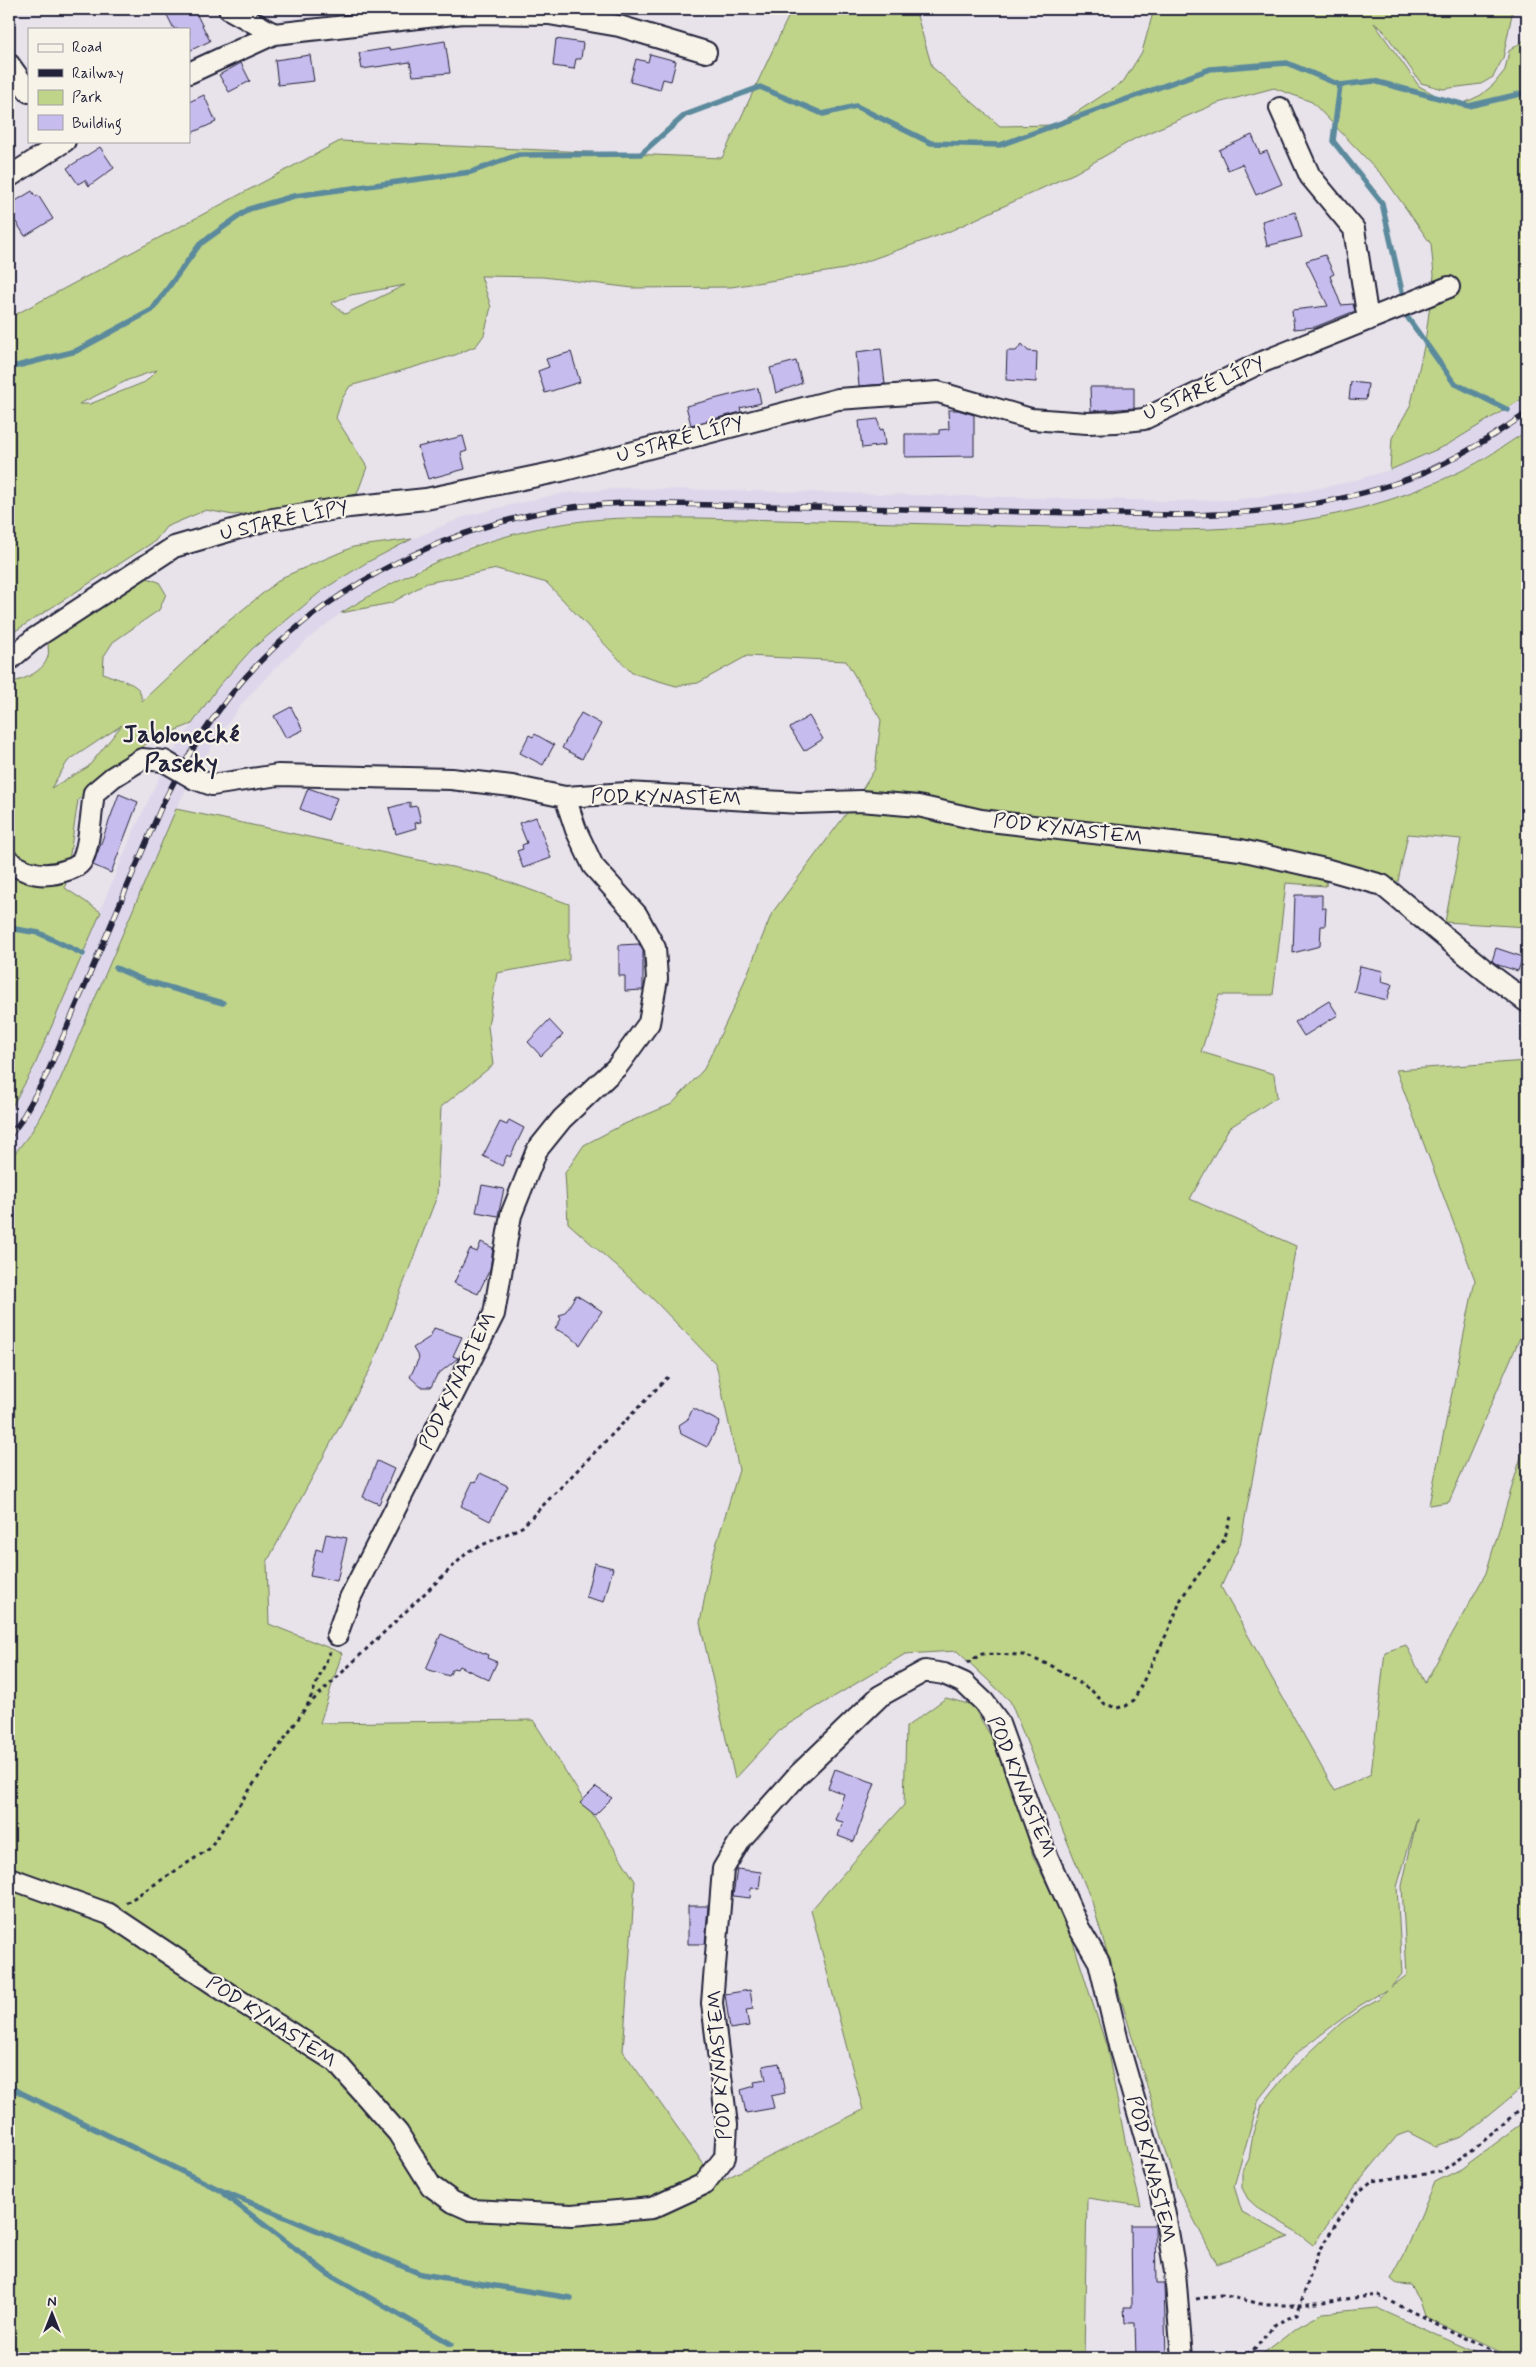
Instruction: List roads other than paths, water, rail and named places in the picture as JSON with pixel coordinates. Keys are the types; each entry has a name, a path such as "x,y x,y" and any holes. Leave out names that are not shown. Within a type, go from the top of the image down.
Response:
{"street":[{"path":"229,9 274,34"},
{"path":"190,72 274,34 463,12 549,14 619,26 706,52"},
{"path":"9,64 28,91"},
{"path":"1280,108 1310,176 1354,229 1368,320"},
{"path":"9,176 64,142"},
{"name":"U STARÉ LÍPY","path":"9,660 35,638 174,547 267,520 349,507 426,499 561,472 838,399 938,392 1031,419 1087,423 1116,422 1144,418 1260,363 1449,287"},
{"name":"POD KYNASTEM","path":"9,861 33,874 47,876 70,869 80,863 86,846 94,793 113,776 142,759 164,761 212,785 278,775 451,779 512,786 564,797 627,793 800,803 862,800 918,806 981,820 1241,850 1272,856 1382,885 1487,972 1527,1002"},
{"name":"POD KYNASTEM","path":"337,1635 350,1598 494,1314 511,1215 537,1150 562,1119 617,1067 649,1023 657,979 655,948 637,915 593,866 576,830 564,797"},
{"name":"POD KYNASTEM","path":"11,1878 109,1914 232,1996 335,2061 398,2133 431,2186 453,2202 471,2210 572,2216 652,2208 704,2184 725,2157 728,2125 712,2004 723,1869 741,1839 797,1776 880,1696 926,1671 944,1674 964,1683 984,1702 998,1721 1044,1849 1079,1928 1099,1962 1120,2050 1158,2182 1166,2220 1175,2272 1182,2358"}],"waterway":[{"path":"9,368 76,351 152,310 200,244 249,209 294,196 471,172 518,155 641,154 685,115 760,87 823,114 856,106 931,143 1000,145 1210,69 1287,63 1340,85 1374,81 1469,106 1524,93 1527,88"},
{"path":"1340,85 1333,141 1382,203 1408,318 1454,383 1508,410"},
{"path":"9,928 39,933 83,954"},
{"path":"116,968 143,980 223,1003"},
{"path":"9,2087 218,2189 421,2274 571,2298"},
{"path":"224,2194 328,2274 451,2344"}],"railway":[{"path":"9,1137 20,1122 47,1074 163,803 185,761 210,722 261,660 298,627 337,597 380,571 424,549 471,531 518,518 566,508 626,503 1172,515 1256,512 1339,499 1411,478 1463,453 1527,413"}],"district":[{"name":"Jablonecké Paseky","path":"181,750"}]}
